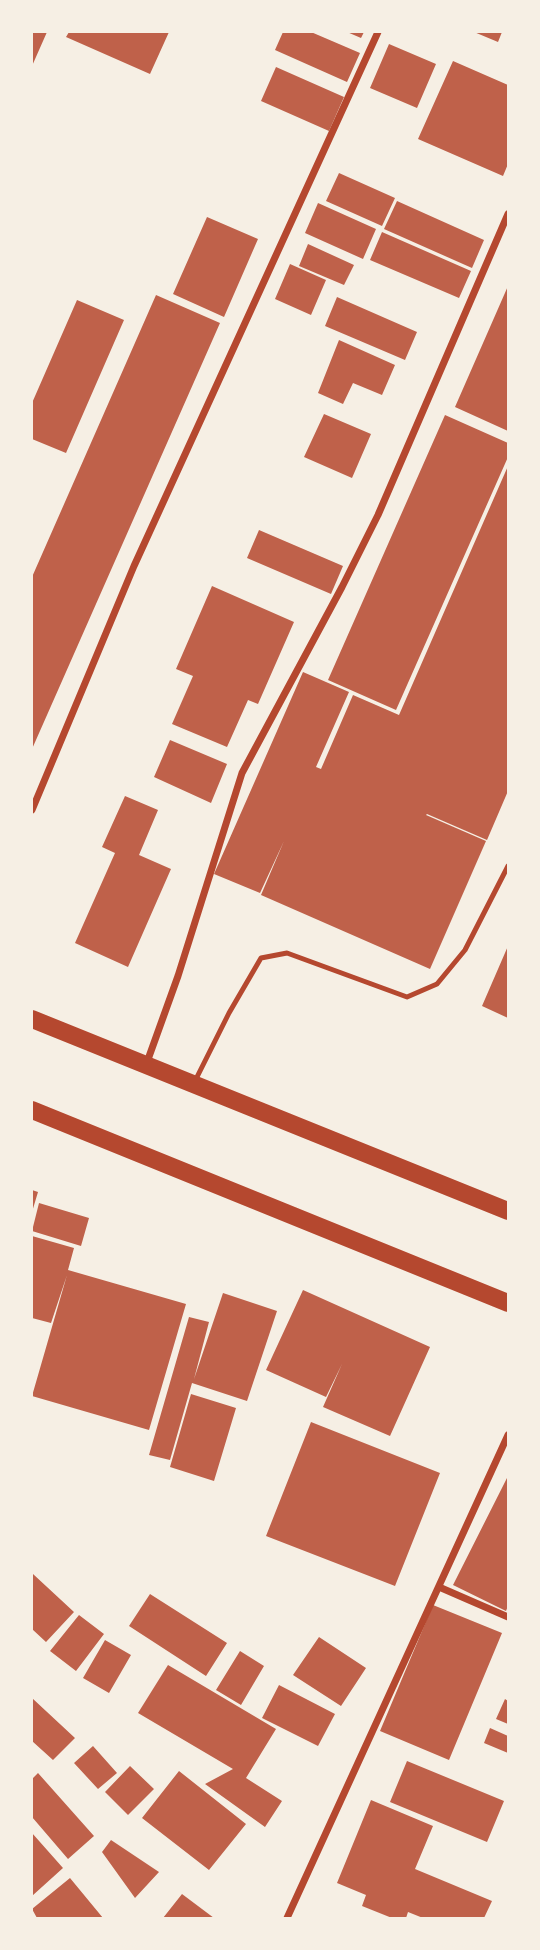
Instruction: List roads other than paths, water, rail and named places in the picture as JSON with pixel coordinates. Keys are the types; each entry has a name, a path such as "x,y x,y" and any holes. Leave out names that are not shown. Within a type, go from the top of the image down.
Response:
{"main road":[{"path":"32,1019 509,1211"},
{"path":"32,1110 509,1303"}],"street":[{"path":"32,810 134,566 378,32"},
{"path":"146,1065 178,976 242,773 378,516 509,214"},
{"path":"287,1919 509,1435"},
{"path":"439,1587 509,1616"}],"lane":[{"path":"194,1084 229,1013 261,958 287,953 407,998 437,984 465,950 509,866"}]}
